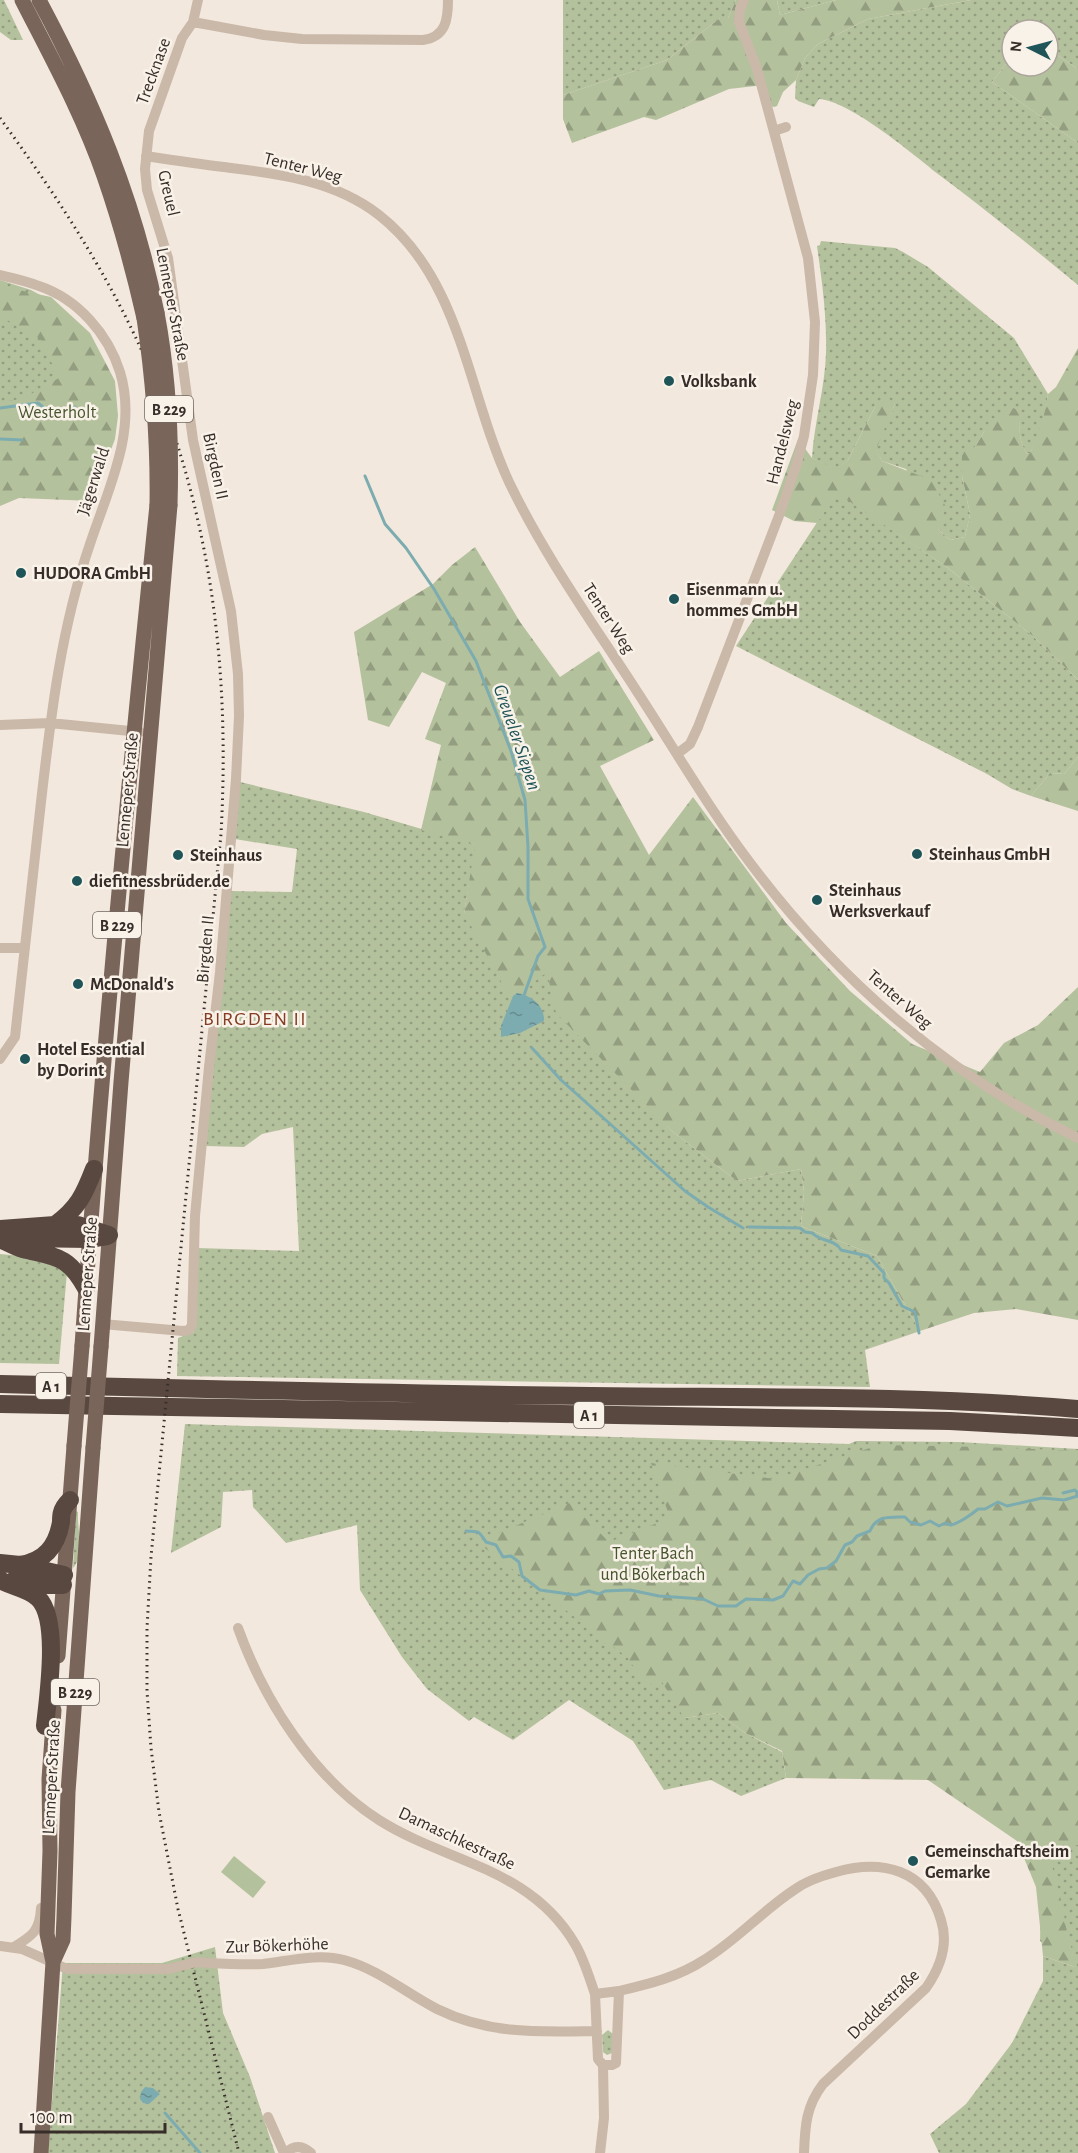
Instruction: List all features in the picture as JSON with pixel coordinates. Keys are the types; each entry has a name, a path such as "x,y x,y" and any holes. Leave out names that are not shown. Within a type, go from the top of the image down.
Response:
{"highway":[{"path":"55,1225 76,1207 84,1195 94,1170"},
{"path":"2,1237 55,1225 109,1235"},
{"path":"2,1237 23,1238 90,1233"},
{"path":"2,1237 61,1259 74,1268 86,1288"},
{"name":"A 1","path":"0,1384 278,1391 843,1398 951,1401 1078,1409"},
{"name":"A 1","path":"0,1404 950,1420 1078,1428"},
{"path":"20,1565 43,1557 53,1547 57,1539 62,1512 70,1500"},
{"path":"0,1563 20,1565 64,1580"},
{"path":"0,1574 48,1585 64,1580"},
{"path":"0,1580 31,1593 42,1603 47,1612 51,1635 48,1733"}],"main road":[{"name":"Lenneper Straße","path":"22,0 68,92 104,175 132,268 151,315 165,363 170,421 152,734 109,1235 67,1802 63,1940 53,1962"},
{"name":"Lenneper Straße","path":"39,0 80,81 111,150 146,260 151,315"},
{"name":"Lenneper Straße","path":"41,2153 53,1962 47,1934 48,1733 64,1580 94,1170 134,732 164,505"},
{"path":"64,1580 83,1583"}],"street":[{"name":"Trecknase","path":"146,156 149,131 159,101 182,38 193,22 198,0"},
{"path":"193,22 242,32 302,39 423,40 437,36 444,28 448,14 448,0"},
{"name":"Handelsweg","path":"677,754 690,744 698,728 780,513 804,436 813,375 815,331 811,276 804,242 757,69 742,31 740,16 744,0"},
{"path":"774,131 786,127"},
{"name":"Greuel","path":"146,156 147,190 168,258 183,381"},
{"name":"Tenter Weg","path":"146,156 284,175 323,185 349,196 379,215 396,230 419,255 446,303 484,419 524,511 560,573 749,863 804,930 850,978 887,1011 944,1057 1009,1101 1078,1138"},
{"name":"Jägerwald","path":"0,275 40,286 79,308 102,335 113,354 120,373 126,411 120,454 74,594 58,671 50,723 15,1037 0,1059"},
{"name":"Birgden II","path":"102,1324 185,1331 191,1328 193,1321 195,1216 221,962 239,716 235,635 231,611 193,440 183,381"},
{"path":"0,725 50,723 152,734"},
{"path":"0,948 25,948"},
{"name":"Damaschkestraße","path":"238,1628 251,1662 279,1714 324,1773 359,1805 399,1832 495,1873 533,1895 557,1919 584,1961 595,1994 598,2059 603,2065"},
{"name":"Doddestraße","path":"595,1994 665,1979 704,1961 794,1889 820,1877 849,1868 878,1866 900,1872 922,1886 935,1903 942,1923 943,1951 938,1970 926,1988 823,2084 814,2096 805,2121 804,2153"},
{"path":"14,1947 37,1929 41,1905 49,1885"},
{"name":"Zur Bökerhöhe","path":"0,1946 14,1947 67,1969 77,1970 168,1969 197,1962 260,1964 322,1958 342,1959 367,1968 438,2009 484,2026 527,2032 597,2031"},
{"path":"600,2153 603,2118 603,2065 612,2066 616,2062 619,1990"},
{"path":"268,2117 285,2153 297,2146 311,2153"}],"green space":[{"path":"0,0 4,0 23,40 11,40 0,32"},
{"path":"563,0 736,0 728,18 720,18 667,60 563,95"},
{"path":"736,0 777,0 780,15 836,0 971,0 868,19 818,44 805,58 796,80 783,92 777,106 771,106 764,85 729,89 656,120 644,117 572,143 563,119 563,95 667,60 720,18 728,18"},
{"path":"777,0 836,0 780,15"},
{"path":"971,0 1078,0 1078,69 1060,57 1060,18 1000,18 1000,72 992,82 1078,143 1078,285 864,118 832,102 819,99 814,107 795,98 796,80 805,58 818,44 868,19"},
{"path":"1060,57 1078,69 1078,143 992,82 1000,72 1000,78 1060,78"},
{"path":"821,241 895,248 928,267 1014,338 1048,394 1039,436 1030,453 1027,454 1024,449 1021,438 1020,411 984,432 975,447 962,476 970,514 965,537 950,540 938,529 906,469 882,461 875,448 895,404 875,407 848,460 836,470 812,458 826,353 825,313 817,246"},
{"path":"0,280 31,290 53,302 88,333 0,498"},
{"name":"Westerholt","path":"0,286 51,297 90,333 115,381 118,416 115,439 92,501 19,498 0,506 0,402 22,399 59,378 40,339 0,316"},
{"path":"1078,348 1078,680 1034,637 948,568 837,493 817,523 794,521 772,510 798,439 812,458 836,469 848,460 875,407 888,398 895,404 876,449 882,461 931,480 946,507 938,529 950,540 965,537 970,514 962,476 962,453 975,447 984,432 1002,411 1013,408 1021,411 1021,438 1027,454 1030,453 1042,424 1048,394 1056,387"},
{"path":"837,492 948,568 1034,637 1078,680 1078,757 1064,774 1050,773 1031,796 1012,789 987,774 736,646"},
{"path":"475,547 520,622 560,677 599,651 654,740 600,766 649,855 693,797 786,923 850,991 912,1044 980,1072 1004,1043 1038,1025 1078,987 1078,1320 1016,1309 974,1313 920,1331 877,1256 801,1226 804,1192 801,1169 737,1181 673,1132 556,1013 547,972 511,1000 464,913 475,845 421,830 441,745 425,739 446,683 422,672 389,727 368,720 354,632 433,584"},
{"path":"1078,757 1078,811 1031,796 1050,773 1064,774"},
{"path":"240,782 364,812 476,845 464,913 547,971 637,1093 673,1132 737,1181 801,1169 804,1192 801,1226 877,1256 920,1331 865,1350 870,1387 177,1376 178,1338 194,1332 197,1248 299,1251 293,1127 262,1134 244,1147 206,1146 230,891 292,892 297,849 235,839"},
{"path":"0,1254 34,1257 67,1272 59,1364 0,1363"},
{"name":"Tenter Bach und Bökerbach","path":"185,1424 849,1444 856,1441 959,1442 1078,1449 1078,1529 684,1718 718,1713 745,1733 782,1752 786,1778 741,1796 711,1780 664,1790 633,1741 569,1700 513,1740 474,1717 469,1721 427,1689 402,1657 360,1590 357,1525 286,1543 253,1507 252,1490 223,1492 221,1527 171,1553"},
{"path":"879,1445 1078,1451 1078,1845 1047,1846 1063,1908 1067,1934 1078,1968 1043,1956 1036,1887 1017,1841 928,1780 786,1778 782,1751 745,1733 718,1713 684,1718 662,1682 645,1685 628,1658 477,1542 570,1503 609,1542 670,1518 651,1463 775,1479"},
{"path":"76,1511 78,1512 80,1549 77,1563 73,1568"},
{"path":"1078,1833 1078,2153 939,2153 930,2134 966,2104 1012,2043 1043,1981 1043,1956 1075,1967 1040,1941 1041,1908 1034,1874 1017,1837"},
{"path":"234,1856 266,1882 253,1898 221,1872"},
{"path":"215,1947 223,2013 250,2077 275,2153 48,2153 63,1963 162,1963"},
{"path":"608,2030 613,2034 612,2053 607,2055 603,2052 602,2035"}],"water":[{"path":"517,993 527,996 540,1006 544,1021 520,1033 501,1037 501,1026 513,996"},
{"path":"145,2087 153,2088 160,2094 149,2104 143,2103 140,2099"}],"waterway":[{"path":"0,408 38,403 50,413 75,407"},
{"path":"0,439 22,440"},
{"name":"Greueler Siepen","path":"365,476 385,524 406,548 434,589 476,661 511,751 525,800 528,899 545,947 538,956 523,998"},
{"name":"Greueler Siepen","path":"532,1048 561,1080 685,1191 743,1228"},
{"name":"Greueler Siepen","path":"749,1227 800,1228 835,1244 841,1250 868,1256 884,1273 884,1278 902,1306 915,1312 919,1333"},
{"name":"Greueler Siepen","path":"1063,1493 1075,1490 1078,1494"},
{"path":"466,1531 478,1532 486,1542 496,1545 503,1557 511,1556 519,1562 522,1576 540,1590 576,1595 589,1591 599,1594 605,1591 630,1590 659,1596 703,1599 718,1606 736,1606 746,1599 773,1600 783,1596 793,1581 800,1584 808,1575 819,1569 827,1568 836,1561 845,1545 857,1536 870,1531 876,1522 884,1518 905,1517 910,1522 921,1525 930,1521 939,1526 945,1523 951,1525 978,1509 985,1509 998,1502 1007,1506 1042,1498 1064,1500 1078,1496"},
{"path":"165,2113 200,2153"}],"railway":[{"path":"0,118 82,238 118,302 149,367 171,424 188,481 202,539 219,655 223,773 221,834 151,1557 147,1628 147,1691 159,1812 178,1909 239,2153"}],"place":[{"name":"Volksbank","path":"669,381"},
{"name":"HUDORA GmbH","path":"21,573"},
{"name":"Eisenmann u. hommes GmbH","path":"674,599"},
{"name":"Steinhaus GmbH","path":"917,854"},
{"name":"Steinhaus","path":"178,855"},
{"name":"diefitnessbrüder.de","path":"77,881"},
{"name":"Steinhaus Werksverkauf","path":"817,900"},
{"name":"McDonald's","path":"78,984"},
{"name":"Hotel Essential by Dorint","path":"25,1059"},
{"name":"Gemeinschaftsheim Gemarke","path":"913,1861"}],"district":[{"name":"BIRGDEN II","path":"255,1018"}]}
